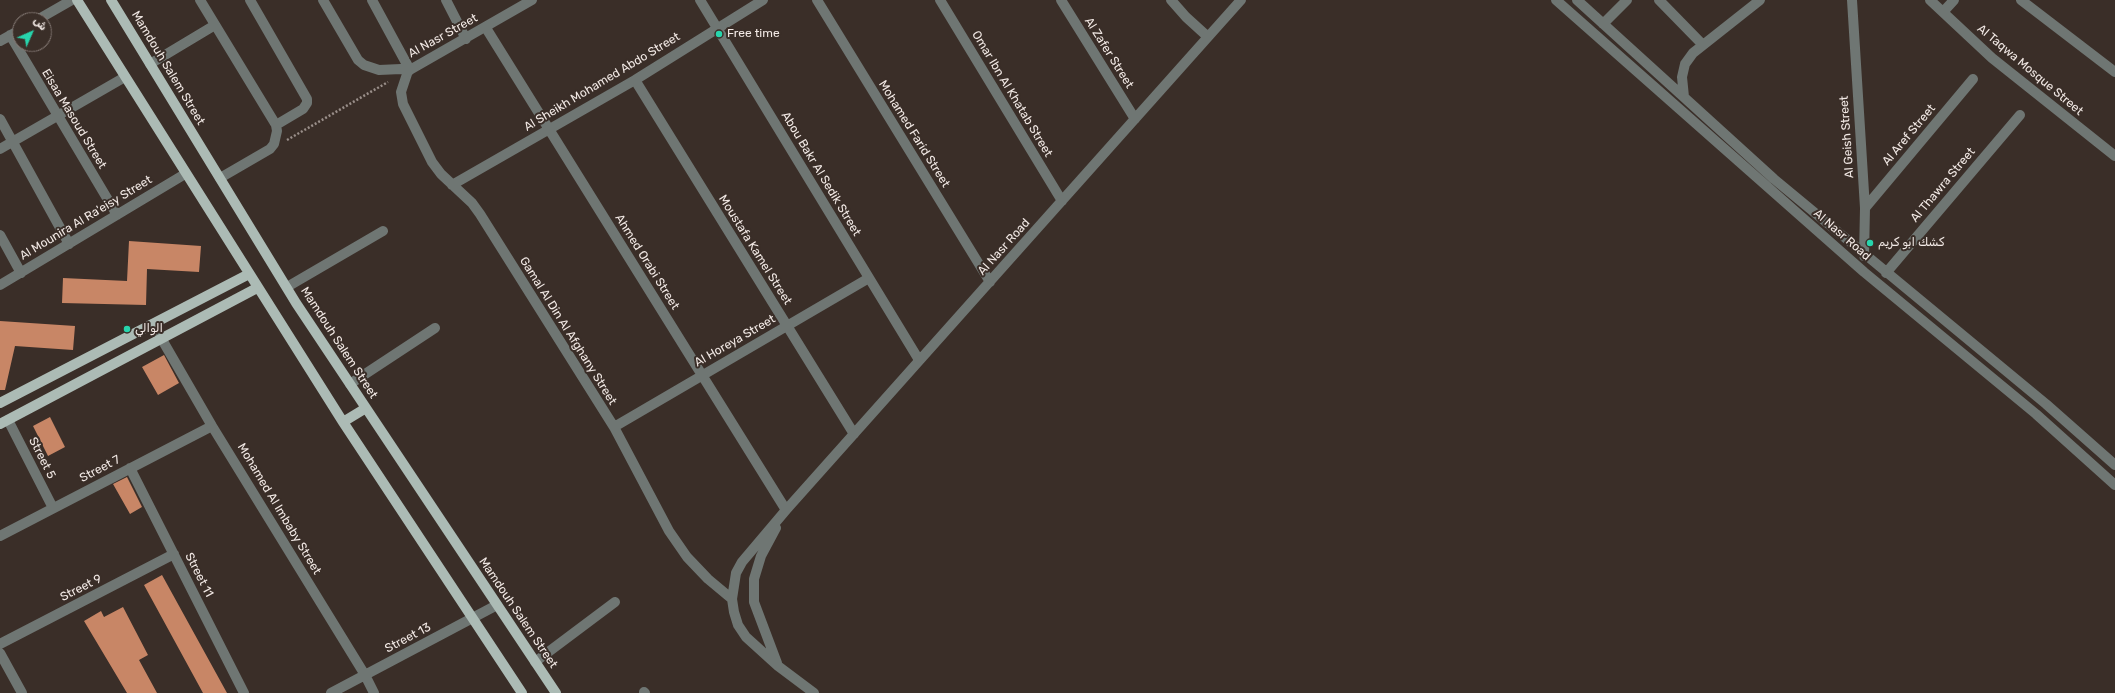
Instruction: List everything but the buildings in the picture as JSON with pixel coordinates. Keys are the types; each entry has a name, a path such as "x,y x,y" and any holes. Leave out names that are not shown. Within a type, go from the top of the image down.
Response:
{"main road":[{"path":"77,0 185,174 343,422 522,693"},
{"name":"Mamdouh Salem Street","path":"111,0 287,287 556,693"},
{"path":"0,403 249,274"},
{"path":"4,422 258,288"},
{"path":"343,422 366,408"}],"street":[{"path":"51,12 72,0"},
{"path":"200,0 276,125 276,138 270,149 220,178"},
{"path":"250,0 308,103 303,109 276,125"},
{"path":"323,0 358,60 364,65 378,70 401,69 409,71"},
{"path":"372,0 409,71"},
{"path":"446,0 466,39"},
{"name":"Al Nasr Street","path":"409,71 486,28 520,3 532,0"},
{"name":"Abou Bakr Al Sedik Street","path":"700,0 920,360"},
{"name":"Al Sheikh Mohamed Abdo Street","path":"452,185 635,80 763,0"},
{"name":"Mohamed Farid Street","path":"817,0 990,282"},
{"name":"Omar Ibn Al Khatab Street","path":"940,0 1062,201"},
{"name":"Al Zafer Street","path":"1061,0 1135,119"},
{"path":"1171,0 1186,17 1208,37"},
{"name":"Al Nasr Road","path":"786,510 1241,0"},
{"name":"Al Nasr Road","path":"1556,0 1864,272 2036,414 2115,485"},
{"name":"Al Nasr Road","path":"1577,0 1774,180 1864,252 1886,272 2046,404 2115,465"},
{"path":"1603,24 1627,0"},
{"path":"1659,0 1703,44"},
{"name":"Al Geish Street","path":"1852,0 1865,208 1864,272"},
{"name":"Al Taqwa Mosque Street","path":"1930,0 1992,58 2115,156"},
{"path":"1943,12 1954,0"},
{"path":"2021,0 2115,72"},
{"path":"1684,97 1682,77 1685,64 1693,53 1755,1"},
{"path":"150,64 215,25"},
{"name":"Ahmed Orabi Street","path":"486,28 786,510"},
{"path":"0,41 10,35"},
{"name":"Eisaa Masoud Street","path":"10,35 116,215"},
{"name":"Gamal Al Din Al Afghany Street","path":"409,71 401,92 403,104 432,162 452,185 463,193 480,214 614,428 673,537 687,556 708,579 732,599"},
{"path":"0,149 125,77"},
{"name":"Al Aref Street","path":"1865,208 1973,79"},
{"name":"Moustafa Kamel Street","path":"635,80 854,434"},
{"name":"Al Thawra Street","path":"1886,272 2020,115"},
{"path":"0,119 69,244"},
{"name":"Al Mounira Al Ra'eisy Street","path":"0,285 185,174"},
{"path":"287,287 383,231"},
{"path":"0,235 21,273"},
{"name":"Al Horeya Street","path":"614,428 869,278"},
{"name":"Mohamed Al Imbaby Street","path":"153,324 212,426 365,675 374,693"},
{"path":"350,384 435,328"},
{"name":"Street 5","path":"4,422 53,508"},
{"name":"Street 7","path":"0,536 212,426"},
{"name":"Street 11","path":"130,468 244,693"},
{"path":"786,510 742,562 736,573 732,599 734,612 746,637 778,666 814,693"},
{"path":"778,666 754,602 754,578 761,556 786,510"},
{"name":"Street 9","path":"0,644 174,554"},
{"path":"535,662 615,602"},
{"name":"Street 13","path":"331,693 497,605"},
{"path":"0,653 22,693"}],"path":[{"path":"297,135 371,92"}],"place":[{"name":"Free time","path":"719,34"},
{"name":"كشك ابو كريم","path":"1870,243"},
{"name":"الوالي","path":"127,329"}]}
